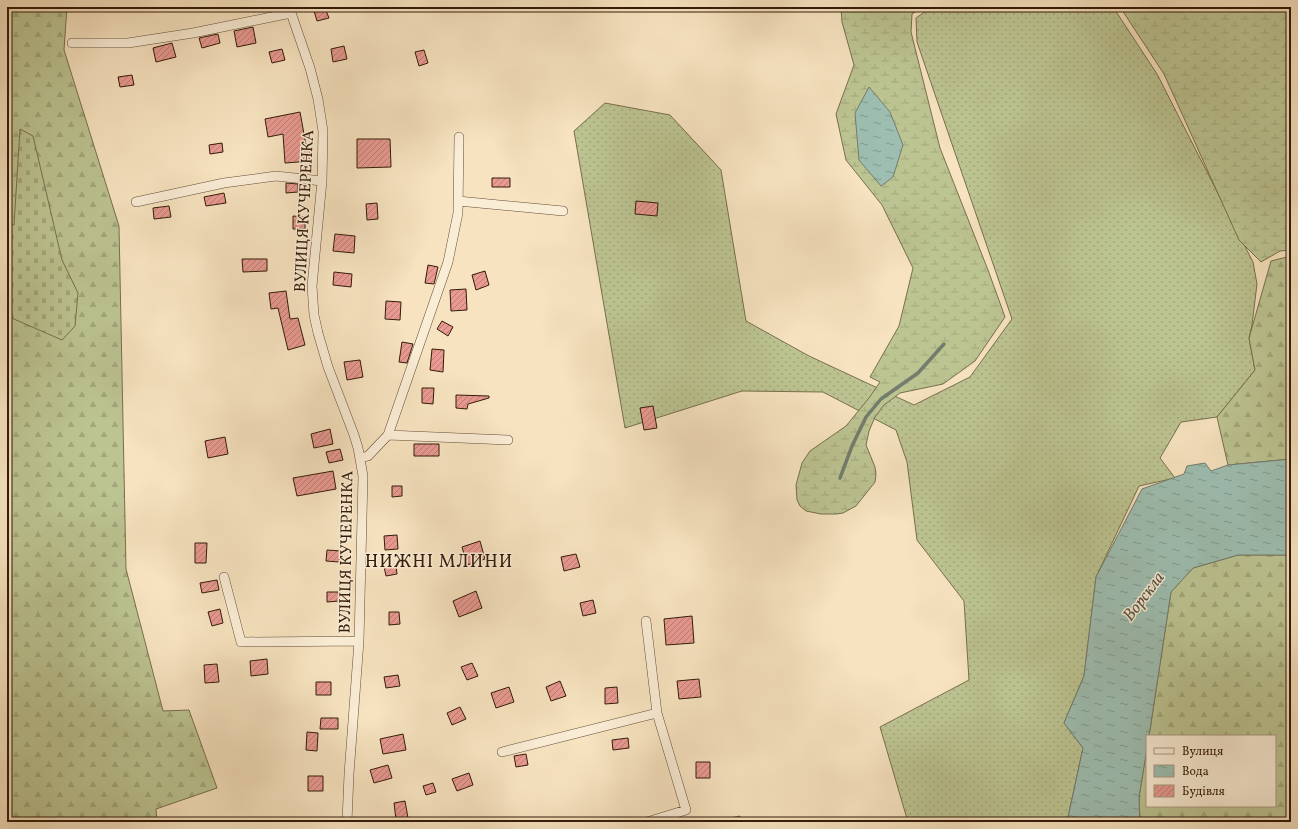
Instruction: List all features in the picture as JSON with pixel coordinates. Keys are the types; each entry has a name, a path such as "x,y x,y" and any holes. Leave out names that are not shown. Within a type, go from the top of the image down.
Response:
{"street":[{"path":"72,43 128,43 193,33 290,10"},
{"name":"ВУЛИЦЯ КУЧЕРЕНКА","path":"290,10 310,68 322,116 322,181 312,286 314,315 322,349 354,434 364,476 359,641 347,822"},
{"path":"360,458 368,456 388,435 448,262 458,213 459,137"},
{"path":"136,202 224,183 276,176 322,181"},
{"path":"458,201 563,211"},
{"path":"388,435 508,440"},
{"path":"224,578 241,642 359,641"},
{"path":"646,621 657,713 686,810 647,822"},
{"path":"502,752 657,713"}],"green space":[{"path":"7,7 67,7 64,50 119,226 126,569 163,711 189,710 217,788 156,809 157,822 7,822"},
{"path":"841,7 922,7 912,14 911,32 940,148 1005,317 975,361 943,384 900,393 884,405 875,417 869,431 866,445 875,467 875,482 856,506 843,513 821,514 806,511 800,506 797,500 796,485 802,463 810,451 846,426 880,382 870,377 899,326 913,268 882,205 846,160 836,114 854,65 842,22"},
{"path":"932,7 1113,7 1157,74 1253,262 1257,284 1249,338 1255,370 1217,417 1181,422 1160,458 1175,478 1139,486 1096,577 1084,676 1064,723 1083,748 1067,822 908,822 880,727 969,680 964,601 917,540 907,462 896,430 823,392 742,391 625,428 574,131 605,103 670,115 721,170 746,321 809,356 914,405 970,377 1012,319 917,42 916,18"},
{"path":"1120,7 1291,7 1291,250 1280,251 1261,262 1239,240 1164,74"},
{"path":"20,129 33,136 62,260 78,293 75,326 62,340 7,316 7,224 14,225"},
{"path":"1291,256 1291,459 1228,465 1217,417 1255,370 1249,338 1271,261"},
{"path":"1238,555 1291,555 1291,822 1140,822 1139,797 1146,754 1146,807 1276,807 1276,735 1149,735 1171,592 1193,568"},
{"path":"740,816 741,822 712,822"}],"water":[{"path":"869,87 890,112 903,145 893,177 881,186 859,160 855,113"},
{"name":"Ворскла","path":"1291,459 1291,555 1238,555 1193,568 1171,592 1149,735 1146,735 1146,754 1139,797 1140,822 1067,822 1083,748 1064,723 1084,676 1096,577 1142,489 1184,474 1187,466 1205,463 1211,471 1228,465"}],"building":[{"path":"325,8 329,18 317,21 314,11"},
{"path":"253,27 256,43 237,47 234,31"},
{"path":"218,34 220,43 202,48 199,38"},
{"path":"172,43 176,57 156,62 153,48"},
{"path":"344,46 347,59 333,62 331,49"},
{"path":"282,49 285,60 272,63 269,52"},
{"path":"424,50 428,63 419,66 415,52"},
{"path":"132,75 134,85 120,87 118,77"},
{"path":"300,112 306,145 310,145 311,161 285,163 283,134 268,137 265,119"},
{"path":"357,139 390,139 391,167 357,168"},
{"path":"222,143 223,152 210,154 209,145"},
{"path":"492,178 510,178 510,187 492,187"},
{"path":"286,183 298,184 298,192 286,193"},
{"path":"224,193 226,203 206,206 204,197"},
{"path":"636,201 658,203 657,216 635,214"},
{"path":"377,203 378,219 367,220 366,204"},
{"path":"169,206 171,217 154,219 153,208"},
{"path":"293,216 305,217 305,229 293,229"},
{"path":"335,234 355,236 354,253 333,251"},
{"path":"242,259 267,259 267,271 243,272"},
{"path":"428,265 438,267 434,284 425,283"},
{"path":"485,271 489,285 476,290 472,275"},
{"path":"334,272 352,274 351,287 333,285"},
{"path":"466,289 467,310 451,311 450,290"},
{"path":"286,291 290,319 298,318 305,345 288,350 278,308 271,309 269,293"},
{"path":"386,301 401,302 400,320 385,319"},
{"path":"442,321 453,327 448,336 437,329"},
{"path":"402,342 413,344 407,363 399,362"},
{"path":"432,349 444,350 443,372 430,370"},
{"path":"360,360 363,377 347,380 344,362"},
{"path":"422,388 434,388 433,404 422,403"},
{"path":"456,395 489,396 489,398 468,404 467,409 456,408"},
{"path":"653,406 657,428 644,430 640,408"},
{"path":"330,429 333,444 314,448 311,434"},
{"path":"225,437 228,454 208,458 205,441"},
{"path":"414,444 439,444 439,456 414,456"},
{"path":"340,449 343,460 329,463 326,452"},
{"path":"333,471 336,489 297,496 293,478"},
{"path":"392,486 402,486 402,496 392,497"},
{"path":"397,535 398,549 385,550 384,536"},
{"path":"480,541 485,559 467,565 462,547"},
{"path":"195,543 207,543 206,563 195,563"},
{"path":"327,550 341,551 339,562 326,561"},
{"path":"576,554 580,567 564,571 561,557"},
{"path":"396,565 397,574 386,576 384,567"},
{"path":"217,580 219,590 202,593 200,583"},
{"path":"476,591 482,608 459,617 453,601"},
{"path":"327,592 338,592 339,601 327,602"},
{"path":"593,600 596,613 583,616 580,603"},
{"path":"220,609 223,623 212,626 208,612"},
{"path":"389,612 399,612 400,624 389,625"},
{"path":"692,616 694,643 666,645 664,619"},
{"path":"267,659 268,674 251,676 250,661"},
{"path":"472,663 478,676 467,680 461,667"},
{"path":"217,664 219,682 205,683 204,665"},
{"path":"398,675 400,686 386,688 384,677"},
{"path":"699,679 701,697 679,699 677,681"},
{"path":"560,681 566,696 551,701 546,687"},
{"path":"316,682 331,682 331,695 316,695"},
{"path":"509,687 514,702 496,708 491,693"},
{"path":"617,687 618,703 605,704 605,688"},
{"path":"460,707 466,719 452,725 447,713"},
{"path":"321,718 338,718 338,729 320,729"},
{"path":"307,732 318,733 317,751 306,750"},
{"path":"403,734 406,750 383,754 380,739"},
{"path":"628,738 629,748 613,750 612,740"},
{"path":"526,754 528,765 516,767 514,756"},
{"path":"696,762 710,762 710,778 696,778"},
{"path":"388,765 392,778 374,783 370,770"},
{"path":"469,773 473,785 457,791 452,779"},
{"path":"308,776 323,776 323,791 308,791"},
{"path":"433,783 436,792 426,795 423,786"},
{"path":"405,801 408,818 396,820 394,803"}],"waterway":[{"path":"840,478 852,446 866,417 881,399 918,373 944,344"}],"district":[{"name":"НИЖНІ МЛИНИ","path":"439,561"}]}
